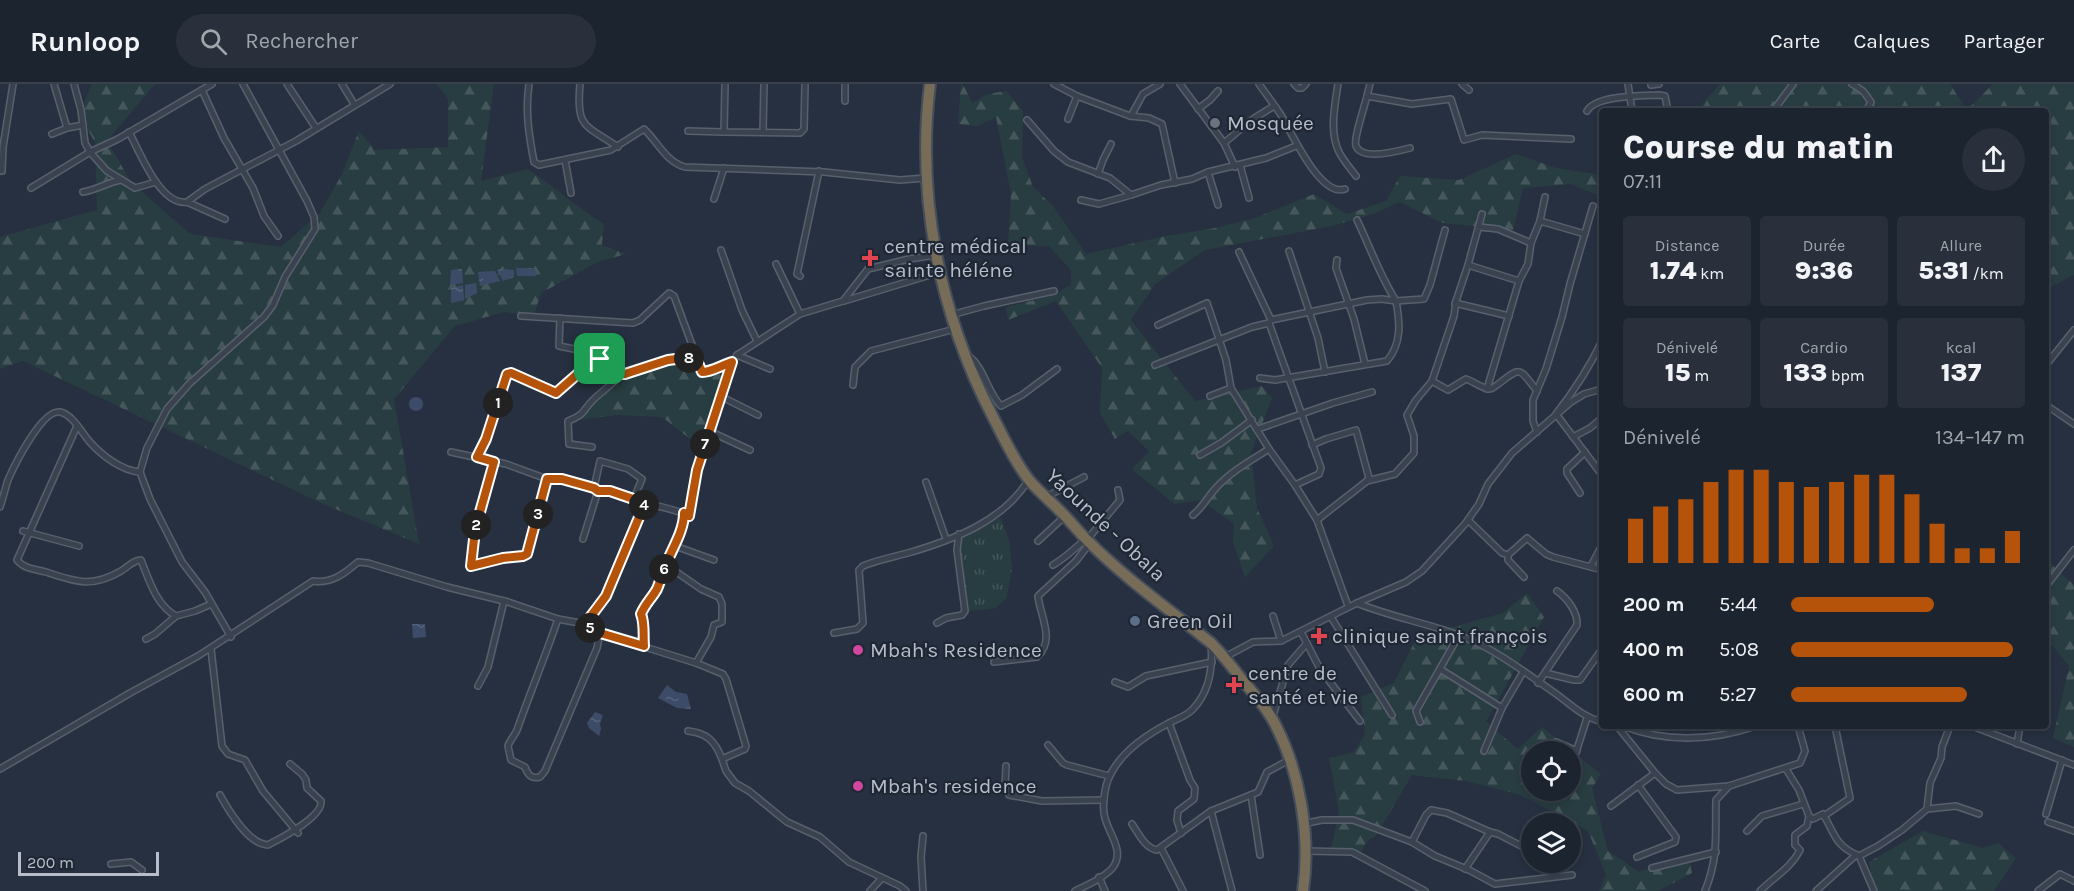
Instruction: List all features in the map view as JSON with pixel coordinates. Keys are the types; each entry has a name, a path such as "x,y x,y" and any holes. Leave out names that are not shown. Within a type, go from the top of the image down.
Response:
{"highway":[{"name":"Yaounde - Obala","path":"930,84 926,130 926,178 935,255 955,329 975,383 1010,450 1029,479 1087,541 1211,643 1225,657 1274,722 1298,789 1305,851 1303,891"}],"street":[{"path":"2,171 3,147 13,84"},
{"path":"54,84 67,128"},
{"path":"74,84 85,143 90,152 107,171 135,188 156,182"},
{"path":"32,188 90,152 212,84"},
{"path":"231,637 205,592 182,562 170,541 140,472 147,448 167,409 189,384 264,317 273,305 285,277 315,229 314,217 243,84"},
{"path":"287,84 316,128"},
{"path":"342,84 354,105"},
{"path":"129,132 156,182 167,196 180,203 187,202 205,189 280,150 390,84"},
{"path":"529,84 527,124 534,162 539,165 600,153 618,147 644,129 678,165 819,171 900,180 926,178"},
{"path":"580,84 578,106 583,122 587,128 618,147"},
{"path":"724,132 725,84"},
{"path":"763,132 764,84"},
{"path":"688,131 800,133 804,131 805,84"},
{"path":"845,84 845,101"},
{"path":"1054,84 1077,96 1131,116 1149,118 1162,124 1175,183"},
{"path":"1131,116 1143,94 1160,84"},
{"path":"1180,84 1224,143 1238,166 1249,198"},
{"path":"1258,84 1281,114 1296,146 1317,174 1331,188 1344,189"},
{"path":"1294,84 1302,88 1306,84"},
{"path":"1338,84 1334,120 1336,145 1356,176"},
{"path":"1370,84 1356,138 1358,150 1372,154 1386,154 1410,148"},
{"path":"1462,84 1469,90"},
{"path":"1628,84 1632,108"},
{"path":"1651,85 1659,84"},
{"path":"1775,108 1793,84"},
{"path":"1852,84 1863,91 1871,102 1868,108"},
{"path":"202,90 224,138 253,188 264,216 278,236"},
{"path":"1198,109 1218,90"},
{"path":"1068,119 1077,96"},
{"path":"1367,96 1402,103 1451,99 1464,140 1482,135 1571,139"},
{"path":"1587,111 1593,104 1630,97 1665,96 1667,108"},
{"path":"1224,143 1252,119 1274,106"},
{"path":"1027,120 1054,151 1068,162 1110,178 1131,195"},
{"path":"52,134 83,125"},
{"path":"1098,174 1102,160 1111,144"},
{"path":"1081,200 1099,204 1208,172 1238,166 1296,146"},
{"path":"565,160 571,193"},
{"path":"714,198 724,168"},
{"path":"800,276 797,274 801,251 819,171"},
{"path":"1208,172 1218,205"},
{"path":"83,192 121,180"},
{"path":"1487,389 1519,281 1528,264 1531,243 1540,221 1545,197"},
{"path":"187,202 225,219"},
{"path":"1537,432 1533,421 1533,400 1562,317 1593,206"},
{"path":"1317,520 1367,481 1395,474 1412,458 1415,449 1414,436 1408,419 1408,411 1432,381 1454,316 1455,303 1482,214"},
{"path":"1260,378 1275,380 1387,361 1394,353 1400,328 1396,301 1357,220"},
{"path":"1540,221 1585,234"},
{"path":"1479,227 1498,229 1531,243"},
{"path":"1155,365 1270,321 1382,299 1396,301 1424,299 1431,285 1444,230"},
{"path":"721,250 742,310 758,341"},
{"path":"1289,251 1318,338 1325,372"},
{"path":"1239,252 1270,321 1321,472 1295,485"},
{"path":"843,301 868,269 935,255"},
{"path":"1337,260 1336,268 1361,342 1365,364"},
{"path":"776,264 800,314"},
{"path":"1468,265 1519,281"},
{"path":"451,452 528,470 547,479 562,479 610,491 689,516 697,470 720,396 732,362 737,355 800,314 940,272"},
{"path":"951,315 1054,291"},
{"path":"521,316 633,323 640,320 669,293 674,296 702,372 708,372 732,362"},
{"path":"1158,325 1207,303 1226,360 1231,388 1317,520 1348,606"},
{"path":"1455,303 1509,316"},
{"path":"560,318 559,346 589,352 600,359 614,374 668,360 696,358"},
{"path":"853,385 855,367 872,351 955,329"},
{"path":"2049,360 2074,330"},
{"path":"1225,657 1253,642 1281,641 1302,632 1348,606 1406,582 1422,571 1468,520 1503,463 1556,414 1574,392 1599,347"},
{"path":"962,350 978,364 1001,406 1022,395 1057,369"},
{"path":"737,355 770,369"},
{"path":"477,457 486,439 507,374 511,373 556,393 589,364 600,359"},
{"path":"1432,381 1448,390 1466,379 1492,389 1518,371 1537,392"},
{"path":"592,447 569,444 568,421 582,415 593,400 621,374"},
{"path":"1210,396 1231,388"},
{"path":"1556,414 1584,394 1599,390"},
{"path":"1258,429 1372,392"},
{"path":"720,396 758,415"},
{"path":"2049,407 2074,424"},
{"path":"0,507 8,480 31,436 52,414 61,412 69,417 103,454 127,470 140,472"},
{"path":"1556,414 1599,470"},
{"path":"1200,455 1252,420"},
{"path":"1573,437 1599,420"},
{"path":"77,426 26,532 17,560 27,568 91,583 119,572 136,560 141,560 149,582 164,607 176,616"},
{"path":"1312,445 1356,430 1368,475 1367,481"},
{"path":"709,431 750,450"},
{"path":"1193,515 1233,471 1269,449"},
{"path":"1580,493 1567,473 1567,468 1585,452"},
{"path":"583,539 596,489 600,461 628,469 642,479 634,498"},
{"path":"494,462 475,530 471,566 527,554 547,479"},
{"path":"1046,498 1084,477"},
{"path":"834,633 857,629 863,623 858,583 859,570 863,566 946,539 979,525 1009,504 1029,479"},
{"path":"926,482 946,539"},
{"path":"994,662 1037,657 1042,652 1047,638 1038,596 1076,561 1091,535 1120,500 1118,490"},
{"path":"585,624 606,596 645,503"},
{"path":"644,646 642,631 644,623 641,614 656,590 665,564 675,546 684,520 684,513"},
{"path":"1038,541 1065,516"},
{"path":"1468,520 1502,553 1508,555"},
{"path":"26,532 79,546"},
{"path":"937,623 946,618 962,615 965,611 957,550 959,534"},
{"path":"1508,555 1527,538 1546,554 1599,569"},
{"path":"1053,565 1087,541"},
{"path":"675,546 714,560"},
{"path":"2049,582 2074,550"},
{"path":"1591,566 1599,551"},
{"path":"1508,555 1508,560 1524,578"},
{"path":"0,769 231,637 313,581 326,583 358,562 504,601 558,619 585,624 597,632 671,654 723,674 746,746 745,749 722,759"},
{"path":"665,564 701,590 719,597 722,604 722,622 714,625 711,637 696,663"},
{"path":"1538,683 1577,624 1577,619 1569,604 1557,591"},
{"path":"478,686 488,667 504,601"},
{"path":"146,639 176,616 195,611 211,603"},
{"path":"1357,603 1459,635 1484,646 1587,718 1599,721"},
{"path":"1273,616 1281,641"},
{"path":"1331,616 1392,715"},
{"path":"558,619 517,732 508,746 511,760 525,766 532,777 540,777 545,771 597,648 600,632"},
{"path":"1302,632 1320,669 1360,721"},
{"path":"1420,722 1416,711 1459,635"},
{"path":"1075,891 1113,867 1117,858 1117,848 1104,816 1104,800 1109,776 1119,760 1128,752 1193,709 1208,683 1212,662 1211,643"},
{"path":"1274,722 1272,714 1288,665 1307,643"},
{"path":"211,649 222,746 228,754 244,760 263,791 296,832"},
{"path":"1545,673 1580,680 1599,653"},
{"path":"1115,682 1128,687 1146,676 1212,662"},
{"path":"1440,669 1502,708"},
{"path":"1484,751 1502,708 1523,672"},
{"path":"1581,741 1587,718"},
{"path":"1169,723 1195,788 1194,799 1178,812 1177,820 1181,833"},
{"path":"1619,729 1655,773 1666,784 1677,790 1729,786 1800,764 1805,751 1799,729"},
{"path":"1631,729 1665,737 1689,738 1727,734 1745,729"},
{"path":"1809,816 1813,819 1822,814 1824,816 1850,798 1836,729"},
{"path":"1816,891 1857,855 1886,841 1920,817 1927,809 1930,783 1941,758 1942,747 1949,729"},
{"path":"1980,729 2074,765"},
{"path":"2017,744 2020,729"},
{"path":"688,731 706,735 712,740 726,771 735,783 750,791 787,822 820,837 849,862 906,891"},
{"path":"1048,745 1063,763 1109,776"},
{"path":"1132,824 1152,849 1161,848 1211,811 1258,792 1267,772 1289,760"},
{"path":"2046,814 2062,760"},
{"path":"220,795 237,823 264,846 296,832 322,807 321,801 308,788 306,780 290,764"},
{"path":"1006,766 1005,787 1009,795 1042,801 1104,800"},
{"path":"1760,891 1788,868 1800,850 1795,845 1795,835 1808,826 1809,816 1799,790 1786,769"},
{"path":"1611,806 1655,773"},
{"path":"1636,857 1675,842 1676,837 1638,785"},
{"path":"1706,891 1716,852 1716,800 1729,786"},
{"path":"1251,795 1260,855"},
{"path":"1747,831 1762,816 1803,804"},
{"path":"1927,809 1956,806 1979,814"},
{"path":"1412,842 1431,810 1447,813 1521,846"},
{"path":"1211,811 1232,891"},
{"path":"1824,816 1837,842 1857,855 1874,891"},
{"path":"1303,820 1307,823 1322,820 1353,820 1412,842 1435,856 1495,884 1572,875"},
{"path":"2048,822 2074,831"},
{"path":"1465,869 1490,832"},
{"path":"923,836 921,857 923,891"},
{"path":"1161,848 1184,891"},
{"path":"1305,851 1352,852 1425,891"},
{"path":"1652,868 1716,852"},
{"path":"111,864 131,862 142,870"},
{"path":"2038,891 2060,874 2074,881"},
{"path":"1099,877 1105,891"},
{"path":"870,891 882,878"}],"green space":[{"path":"92,84 155,84 107,141 131,182 190,234 281,247 320,213 342,174 359,131 375,150 448,147 448,99 437,84 494,84 481,181 528,169 604,224 602,245 626,254 598,262 541,293 534,315 504,312 455,326 394,399 419,544 321,503 23,361 0,369 0,237 97,210 95,143 85,124 83,105"},
{"path":"961,84 972,103 988,94 1006,91 1023,111 1022,157 1033,187 1053,206 1086,254 1255,218 1314,194 1347,214 1386,201 1400,176 1459,180 1516,154 1556,168 1599,175 1599,196 1571,184 1523,188 1513,230 1443,223 1399,202 1376,213 1332,226 1205,250 1155,284 1131,320 1195,401 1262,386 1272,398 1251,453 1257,508 1274,546 1245,577 1233,543 1234,524 1201,500 1174,504 1132,469 1149,451 1128,431 1115,439 1100,413 1102,368 1056,301 1008,320 1006,307 1050,296 1071,285 1071,270 1049,246 1008,245 1011,194 996,117 977,126 958,124"},
{"path":"1720,84 1950,84 1966,108 1699,108"},
{"path":"1993,84 2074,84 2074,275 2049,288 2049,108 1969,108"},
{"path":"696,358 702,372 732,362 703,449 662,417 618,415 568,421 582,415 593,400 622,374 649,365"},
{"path":"1001,518 1009,540 1012,568 1007,597 996,608 962,612 956,537"},
{"path":"2049,559 2053,566 2074,585 2074,747 2053,738 2069,666 2049,642"},
{"path":"1527,593 1544,617 1486,722 1518,749 1521,746 1521,795 1466,781 1412,775 1375,837 1368,840 1358,857 1353,854 1330,855 1339,811 1329,758 1354,752 1365,734 1361,697 1394,683 1417,637 1503,613"},
{"path":"1542,727 1560,741 1527,741"},
{"path":"1581,758 1601,774 1592,788 1608,851 1639,872 1688,854 1692,873 1658,891 1599,891 1606,875 1588,831 1581,827 1581,813 1554,813 1532,801 1581,801"},
{"path":"1923,831 1983,848 1998,843 2016,858 1994,891 1874,891 1869,862"}],"water":[{"path":"516,268 535,268 536,276 517,276"},
{"path":"462,269 463,283 450,285 451,270"},
{"path":"497,270 514,270 514,277 503,281"},
{"path":"495,271 500,281 480,286 478,272"},
{"path":"476,283 477,293 465,299 465,285"},
{"path":"463,285 464,300 451,303 451,288"},
{"path":"416,397 421,399 423,404 421,409 416,411 411,409 409,404 411,399"},
{"path":"412,624 425,624 426,637 413,638"},
{"path":"667,685 676,692 687,694 691,709 677,708 658,698"},
{"path":"595,712 603,715 599,736 589,728 587,723"}],"place":[{"name":"Mosquée","path":"1215,123"},
{"name":"centre médical sainte héléne","path":"870,258"},
{"name":"Green Oil","path":"1135,621"},
{"name":"clinique saint françois","path":"1319,636"},
{"name":"Mbah's Residence","path":"858,650"},
{"name":"centre de santé et vie","path":"1234,685"},
{"name":"Mbah's residence","path":"858,786"}],"route":[{"path":"684,358 696,358 702,372 708,372 732,362 697,470 689,516 684,513 684,520 675,546 665,564 656,590 641,614 644,623 642,631 644,646 597,632 585,624 606,596 645,503 610,491 598,491 562,479 547,479 527,554 471,566 475,530 494,462 477,457 486,439 507,374 511,373 556,393 589,364 600,359 614,374 625,374 649,365 684,358"}]}
